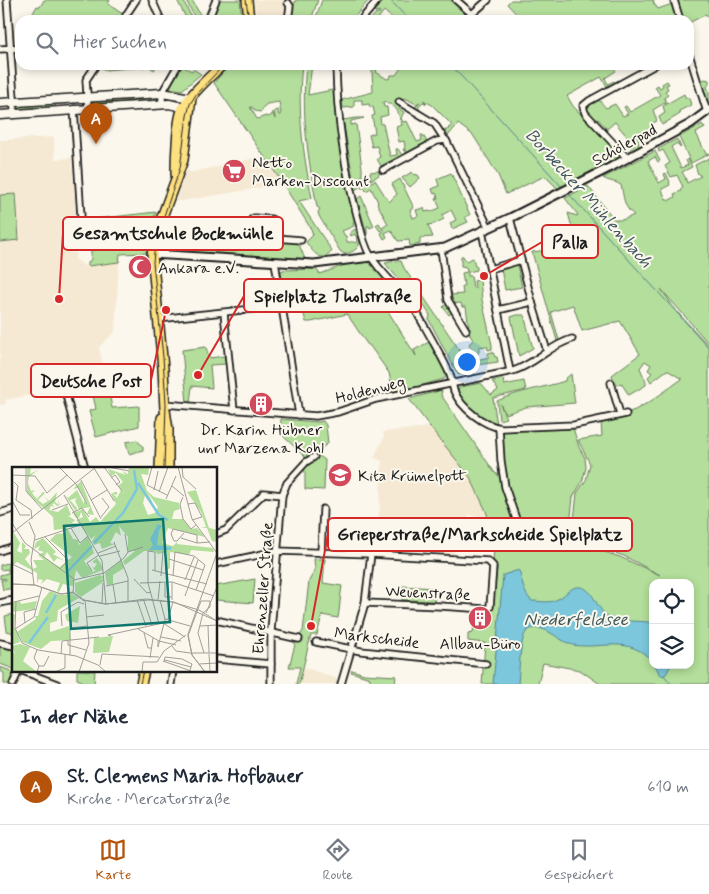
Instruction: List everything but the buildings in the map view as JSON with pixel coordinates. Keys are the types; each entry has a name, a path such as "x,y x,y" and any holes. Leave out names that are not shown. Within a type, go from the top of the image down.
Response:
{"main road":[{"path":"247,0 248,15"},
{"path":"168,467 168,430 152,254 159,225 176,176 176,156 181,115 191,98 217,70"},
{"path":"0,103 162,93 191,98"},
{"path":"0,115 162,104 186,107"},
{"path":"160,467 162,421 165,407"}],"street":[{"path":"7,0 14,114"},
{"path":"127,15 136,0"},
{"path":"152,0 159,15"},
{"path":"210,15 216,0"},
{"path":"365,15 378,0"},
{"path":"456,0 472,14 488,0"},
{"path":"674,0 678,15"},
{"path":"288,3 290,6 289,15"},
{"path":"0,49 15,48"},
{"path":"694,69 708,111"},
{"path":"88,108 86,80 93,70"},
{"path":"162,104 162,93 175,70"},
{"path":"336,70 336,91 342,148 354,206 370,256 411,302 450,374 454,391 465,407 482,421 499,428 574,425 623,414 611,382"},
{"path":"627,158 585,113 583,106 647,70"},
{"path":"399,102 434,123 449,143 489,228"},
{"path":"74,110 82,232"},
{"name":"Schölerpad","path":"152,254 320,264 370,256 441,249 571,188 690,124 708,111"},
{"path":"383,170 437,141 445,140"},
{"path":"510,218 547,351"},
{"path":"251,234 252,219 271,219 272,238"},
{"path":"159,225 172,229 238,232 272,238 301,240"},
{"path":"482,231 510,372"},
{"path":"441,249 448,300 466,330"},
{"path":"490,269 521,260"},
{"path":"275,262 299,415"},
{"path":"498,310 532,302"},
{"path":"158,320 281,306"},
{"path":"224,313 234,410"},
{"name":"Holdenweg","path":"165,407 316,416 338,412 376,399 510,372 523,367 547,351 572,339"},
{"path":"65,391 85,467"},
{"path":"499,428 501,461 506,487 516,519 522,531 526,534"},
{"path":"218,533 226,530 264,493 282,494 287,483 306,462 314,457"},
{"name":"Ehrenzeller Straße","path":"270,684 271,631 282,494"},
{"path":"321,552 323,509"},
{"path":"0,551 12,547"},
{"path":"218,564 277,551 371,554 365,603 341,684"},
{"name":"Weuenstraße","path":"365,603 489,609 493,566 488,561 371,554"},
{"path":"218,620 298,638"},
{"name":"Markscheide","path":"316,642 352,650 486,664"},
{"path":"218,659 271,664"},
{"path":"14,684 19,672"},
{"path":"25,672 56,684"}],"shaded area":[{"path":"254,0 298,0 294,15 256,15"},
{"path":"54,137 55,159 72,158 78,242 71,252 76,253 75,259 85,266 119,262 115,332 99,347 106,379 59,391 54,378 32,379 34,394 5,400 6,404 0,405 0,140"},
{"path":"264,156 283,184 175,201 186,171 193,172"},
{"path":"430,427 470,477 486,511 490,525 469,514 467,538 455,537 454,555 439,554 439,539 378,536 382,461 374,457 384,438 383,432"},
{"path":"303,667 338,679 337,684 299,684"}],"green space":[{"path":"44,0 110,0 108,4 124,15 33,15 37,6 40,7"},
{"path":"177,0 183,0 190,15 184,15"},
{"path":"186,0 192,0 200,15 194,15"},
{"path":"218,0 240,0 242,15 213,15"},
{"path":"296,0 318,0 313,15 292,15"},
{"path":"322,0 369,0 356,15 317,15"},
{"path":"383,0 455,0 459,8 463,8 464,13 467,15 388,15 384,11 381,15 374,15 380,13 379,11 375,12 374,9"},
{"path":"511,0 655,0 653,1 658,9 675,3 674,0 709,0 709,19 706,14 694,20 694,15 517,15 507,4"},
{"path":"180,70 195,70 201,74 182,90 169,88"},
{"path":"226,70 302,70 300,99 302,132 312,198 299,201 332,251 325,257 318,255 306,242 313,235 311,229 283,184 214,83","holes":["279,102 281,115 279,115 278,110 274,111 275,119 272,112 272,115 268,117 257,119 250,107 260,112 267,104"]},
{"path":"306,70 311,70 308,95 332,90 332,92 335,92 341,155 356,222 353,223 354,226 342,231 346,236 347,242 355,243 358,242 355,234 351,236 350,233 355,229 360,242 356,249 347,254 340,251 318,212 320,209 317,207 306,136"},
{"path":"373,70 377,70 376,72 387,79 391,75 396,75 400,70 615,70 605,78 608,84 614,81 615,84 608,88 601,77 567,96 573,106 625,160 560,191 545,176 506,194 498,175 473,135 458,124 448,136 445,130 448,130 449,127 451,128 451,124 432,105 423,100 427,104 423,102 418,107 420,112 414,108 420,102 416,104 405,98 397,104 400,106 399,109 404,112 401,118 403,122 407,121 417,142 422,140 421,135 423,135 427,142 408,152 404,152 406,151 405,149 403,150 405,147 404,141 399,142 396,127 402,125 396,109 385,101 383,102 384,107 387,107 388,115 380,117 390,156 397,155 396,149 402,155 381,166 377,159 380,157 377,146 372,147 369,135 375,133 372,116 375,115 373,107 370,107 369,104 362,105 362,100 354,100 354,107 343,108 342,100 373,92"},
{"path":"705,79 709,80 707,87 709,103 707,101 704,103 705,93 700,82"},
{"path":"667,81 669,84 666,85 668,89 665,91 668,95 664,98 666,102 653,110 657,121 653,123 654,130 638,139 639,147 628,152 634,145 615,122 607,129 598,119 595,121 587,112 588,106 599,100 606,108 615,104 623,116 628,114 624,107 626,106 630,112 660,95 655,87 658,85 660,88"},
{"path":"684,94 686,98 689,98 691,105 679,111 680,114 662,125 659,117 665,113 663,106"},
{"path":"152,95 152,102 91,106 91,99"},
{"path":"55,102 56,109 19,111 18,104"},
{"path":"364,118 351,121 351,125 356,124 362,168 362,183 367,182 367,179 371,179 370,172 379,171 379,175 355,190 343,120"},
{"path":"702,124 705,128 696,133 706,154 709,154 691,163 679,137"},
{"path":"677,139 681,147 677,143 671,147 681,168 688,165 686,160 688,159 692,167 682,172 687,183 701,176 698,174 695,165 709,158 709,344 661,289 678,313 709,346 709,684 600,684 580,670 543,663 538,684 482,684 485,643 468,641 468,634 473,633 474,625 487,626 488,615 493,610 497,568 493,560 495,539 486,511 470,477 409,399 442,390 441,395 495,473 501,476 523,535 529,538 530,535 536,534 567,540 620,557 660,575 624,556 572,538 577,493 586,480 590,464 578,440 602,436 601,422 635,410 682,379 667,370 651,382 648,377 652,373 648,370 651,365 645,361 640,368 646,385 629,395 621,383 615,386 612,375 640,354 620,321 582,331 573,305 551,312 559,340 557,341 532,252 555,249 576,242 568,213 578,215 565,198 588,186 614,219 622,220 634,215 626,205 621,185 603,178 655,151 660,161 658,162 655,157 648,161 659,183 666,179 664,174 666,173 670,185 662,189 665,198 668,201 675,197 674,194 681,191 680,189 683,187 677,175 671,177 665,166 670,163 663,150 659,152 658,149"},
{"path":"412,172 420,178 410,187 402,178"},
{"path":"451,173 470,215 465,217 468,222 452,229 450,223 456,220 451,210 442,215 444,219 428,225 433,237 420,238 420,244 410,246 409,240 398,241 391,230 385,233 387,237 384,239 381,233 384,231 383,229 380,231 376,225 379,223 382,228 388,224 371,188 366,191 365,188 361,188 375,180 389,202 397,194 392,184 400,179 414,208 410,210 413,218 418,216 416,210 424,208 425,212 430,212 440,208 436,199 438,198 436,193 434,194 432,189 439,186 437,179"},
{"path":"16,194 19,240 0,242 0,195"},
{"path":"361,196 374,226 370,228 367,226 367,234 357,199"},
{"path":"156,212 148,234 146,253 120,254 119,262 88,266 91,259 91,251 96,249 88,239 84,239 84,229 90,228 90,225 85,224 85,220"},
{"path":"168,231 242,234 257,239 298,242 305,259 165,250 161,246 163,234"},
{"path":"461,256 466,261 473,258 477,267 477,270 468,272 468,276 471,276 473,288 475,288 474,281 480,280 482,300 492,345 492,349 488,350 487,346 479,347 479,352 476,356 469,344 473,340 470,335 466,307 462,307 461,303 450,304 454,311 449,315 443,307 447,304 443,298 447,292 451,291 452,295 463,294 462,273 467,272 466,267 461,266"},
{"path":"368,261 401,299 386,308 416,356 414,350 429,342 445,373 444,379 409,389 393,391 389,373 347,314 306,322 302,307 286,310 282,270 316,269 320,274 350,263"},
{"path":"401,261 475,373 458,375 429,320 430,315 417,295 409,292 385,263"},
{"path":"517,265 522,287 505,290 501,269"},
{"path":"524,315 533,348 519,356 511,317"},
{"path":"206,347 209,358 225,356 226,364 210,365 212,388 192,386 190,403 187,403 182,350"},
{"path":"493,352 498,362 476,365 476,360 489,357 488,353"},
{"path":"571,374 575,403 526,407 506,414 500,404 506,418 499,420 497,401 522,392 565,381"},
{"path":"503,379 504,385 524,381 526,390 493,398 497,425 474,411 457,391 460,387 481,383 491,395 498,390 492,381"},
{"path":"108,387 112,408 139,406 139,426 96,437 89,411 96,409 92,391"},
{"path":"281,419 323,421 326,425 328,443 314,455 307,454 306,458 280,433"},
{"path":"573,428 585,458 586,468 582,482 573,497 569,535 565,537 538,531 524,531 514,508 503,469 503,431"},
{"path":"137,440 143,447 143,450 129,454 126,442"},
{"path":"318,455 325,460 324,490 305,489 305,472 302,467"},
{"path":"314,559 325,559 323,583 342,586 339,614 338,618 322,615 317,635 311,635 299,684 296,684 300,667 289,667 296,641 303,631 309,581 315,570"},
{"path":"8,563 12,588 3,590 1,580 6,580 5,578 0,579 0,575 8,573 8,569 0,570 0,565"},
{"path":"255,579 253,603 218,600 218,586"},
{"path":"403,586 435,588 434,601 402,600"},
{"path":"12,614 12,632 7,631 5,616"},
{"path":"0,647 12,650 12,668 0,664"},
{"path":"0,667 14,672 9,684 4,684 4,673 0,671"},
{"path":"352,670 364,674 396,676 395,684 370,684 370,678 351,672"},
{"path":"77,672 95,672 94,684 77,679"}],"water":[{"name":"Niederfeldsee","path":"519,570 525,590 532,601 555,601 572,588 578,587 587,590 601,610 609,617 649,622 649,658 634,648 625,646 573,645 544,630 533,628 527,631 523,640 518,684 493,684 503,575"},
{"path":"657,669 669,669 663,676"}],"waterway":[{"name":"Borbecker Mühlenbach","path":"390,0 404,15"},
{"name":"Borbecker Mühlenbach","path":"456,70 563,188"},
{"name":"Borbecker Mühlenbach","path":"568,193 709,348"},
{"path":"664,675 671,684"}],"tram line":[{"path":"246,0 248,15"},
{"path":"164,467 166,404 153,262 155,243 180,168 190,104 197,93 219,70"},
{"path":"140,684 143,672"}],"place":[{"name":"St. Clemens Maria Hofbauer","path":"96,144"},
{"name":"Netto Marken-Discount","path":"234,171"},
{"name":"Ankara e.V.","path":"140,267"},
{"name":"Palla","path":"484,276"},
{"name":"Gesamtschule Bockmühle","path":"59,299"},
{"name":"Deutsche Post","path":"166,310"},
{"name":"Spielplatz Tholstraße","path":"198,375"},
{"name":"Dr. Karin Hübner unr Marzena Kohl","path":"261,404"},
{"name":"Kita Krümelpott","path":"340,475"},
{"name":"Allbau-Büro","path":"480,618"},
{"name":"Grieperstraße/Markscheide Spielplatz","path":"311,626"}]}
